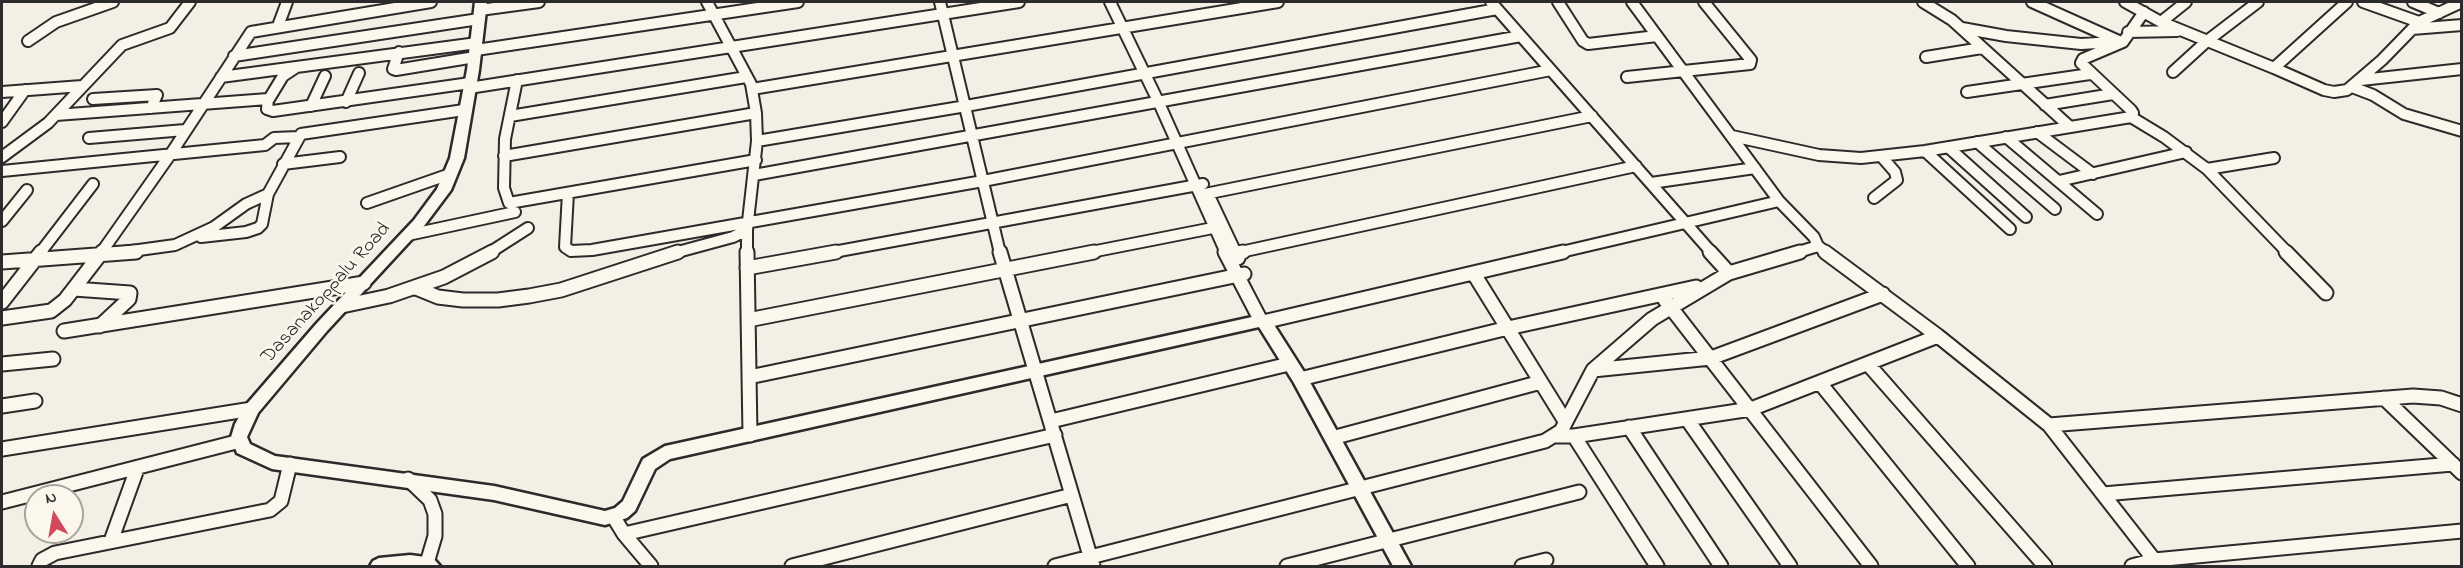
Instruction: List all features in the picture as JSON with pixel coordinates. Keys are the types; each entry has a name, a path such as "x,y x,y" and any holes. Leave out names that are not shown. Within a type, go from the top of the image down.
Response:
{"street":[{"path":"28,41 56,22 114,2"},
{"path":"2,157 34,135 56,115 122,45 172,26 190,2"},
{"path":"278,26 287,2"},
{"path":"2,318 51,311 61,305 100,255 251,32 413,3 431,2"},
{"path":"234,56 397,31 480,10 539,2"},
{"path":"708,2 750,83 756,113 756,160 747,226 750,435"},
{"path":"397,31 393,69 396,70 476,50 714,15 747,5 798,2"},
{"path":"298,66 283,76 269,99 267,109 270,111 517,80 732,46 941,7 1019,2"},
{"path":"1110,2 1126,25"},
{"path":"1117,2 1231,254 1252,309 1300,379 1402,567"},
{"path":"510,116 953,54 1252,2"},
{"path":"1126,25 1278,2"},
{"path":"1558,2 1583,41 1588,44 1657,36"},
{"path":"1632,2 1779,201 1814,237 1818,246 1938,336 2049,425 2156,563"},
{"path":"1627,77 1751,62 1704,2"},
{"path":"1923,2 1944,14 2069,126"},
{"path":"2032,2 2124,39"},
{"path":"2125,2 2161,22 2324,90 2341,92 2361,82 2462,69"},
{"path":"2161,22 2186,2"},
{"path":"2173,72 2207,41 2258,2"},
{"path":"2274,68 2347,2"},
{"path":"2363,2 2416,25 2462,24"},
{"path":"2413,2 2439,13"},
{"path":"2361,82 2416,25 2462,2"},
{"path":"757,141 1149,73 1494,5 1729,273"},
{"path":"941,7 974,137 1004,270 1092,562"},
{"name":"Dasanakoppalu Road","path":"240,441 243,424 252,409 408,235 444,190 457,158 476,50 480,10"},
{"path":"2131,117 2133,115 2131,110 2082,67 2081,63 2083,59 2124,39 2144,12"},
{"path":"1960,28 2006,36 2081,44 2182,30"},
{"path":"754,175 1163,103 1521,36"},
{"path":"1926,57 1982,48"},
{"path":"221,76 394,53 476,50"},
{"path":"568,193 566,246 571,251 592,250 747,226 1551,70"},
{"path":"346,102 359,73"},
{"path":"1967,92 2090,74"},
{"path":"311,106 325,76"},
{"path":"517,80 504,156 504,188 509,203 756,160"},
{"path":"2361,82 2378,98 2404,114 2462,132"},
{"path":"2361,82 2378,90 2378,98"},
{"path":"2,92 82,86"},
{"path":"2,118 25,90"},
{"path":"2045,105 2113,94"},
{"path":"93,99 157,95 151,108"},
{"path":"56,115 269,99"},
{"path":"2,171 265,145 274,138 298,137 311,131 464,110"},
{"path":"504,156 756,113"},
{"path":"747,268 993,223 1202,190 1592,116"},
{"path":"1732,136 1841,158 1924,151 2131,117 2186,152 2207,169 2326,292"},
{"path":"89,138 185,130"},
{"path":"2037,132 2092,174"},
{"path":"190,238 246,232 258,228 262,224 268,194 298,137"},
{"path":"2006,137 2097,214"},
{"path":"1977,142 2055,209"},
{"path":"1948,147 2026,217"},
{"path":"1924,151 2010,229"},
{"path":"2058,181 2186,152"},
{"path":"1875,198 1897,180 1895,172 1881,156"},
{"path":"284,164 340,157"},
{"path":"2207,169 2274,158"},
{"path":"1231,254 1636,166"},
{"path":"1651,183 1755,168"},
{"path":"367,203 450,174"},
{"path":"2,302 7,287 33,260 93,184"},
{"path":"2,221 27,190"},
{"path":"2,262 144,251 175,245 214,227 246,204 268,194"},
{"path":"2,502 240,441 243,448 272,462 392,479 408,479 494,493 597,517 613,516 629,506 649,464 656,458 675,451 1034,372 1261,319 1474,274 1779,201"},
{"path":"408,235 515,212"},
{"path":"416,288 438,297 463,300 498,300 529,296 561,290 686,249 733,237 747,226"},
{"path":"748,320 1218,227"},
{"path":"342,306 416,288 469,264 504,245 528,228"},
{"path":"1556,436 1593,370 1652,319 1729,273 1818,246"},
{"path":"1474,274 1565,422"},
{"path":"749,377 1240,275"},
{"path":"64,331 364,283"},
{"path":"1300,379 1508,328 1710,284"},
{"path":"74,289 130,293 129,299 100,326"},
{"path":"1661,294 1871,567"},
{"path":"1593,370 1711,358 1883,294"},
{"path":"1055,567 1092,562 1360,487 1545,441 1556,436 1574,436 1751,410 1938,336"},
{"path":"2,364 53,359"},
{"path":"1051,421 1289,364"},
{"path":"1868,364 2045,567"},
{"path":"1332,438 1541,382"},
{"path":"1820,383 1968,567"},
{"path":"2049,425 2384,398 2427,396 2462,405"},
{"path":"2384,398 2457,469"},
{"path":"2,406 35,401"},
{"path":"2,449 252,409"},
{"path":"1687,419 1790,567"},
{"path":"1629,428 1721,567"},
{"path":"624,534 1055,435"},
{"path":"1574,436 1657,567"},
{"path":"39,567 47,556 55,553 270,510 281,501 290,464"},
{"path":"111,541 137,469"},
{"path":"2103,494 2457,469"},
{"path":"378,567 400,563 429,565 435,536 435,514 430,500 408,479"},
{"path":"1287,567 1387,539 1579,492"},
{"path":"792,567 1072,495"},
{"path":"613,516 624,534 651,567"},
{"path":"2132,567 2462,531"},
{"path":"1522,567 1546,560"}]}
